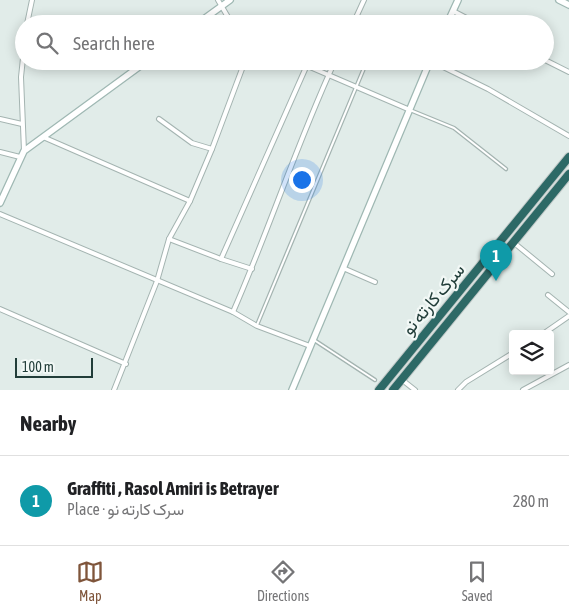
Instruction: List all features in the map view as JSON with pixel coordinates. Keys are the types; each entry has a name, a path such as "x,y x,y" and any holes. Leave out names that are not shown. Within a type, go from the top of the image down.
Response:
{"highway":[{"name":"سرک کارته نو","path":"378,390 569,157"},
{"name":"سرک کارته نو","path":"392,390 568,177"}],"main road":[{"path":"209,15 230,0"},
{"path":"451,15 458,0"},
{"path":"560,0 569,5"},
{"path":"0,203 24,151 135,70"},
{"path":"292,390 427,70"}],"street":[{"path":"29,15 32,0"},
{"path":"218,0 226,15"},
{"path":"357,15 364,0"},
{"path":"453,10 462,15"},
{"path":"554,64 569,72"},
{"path":"22,70 24,151"},
{"path":"114,390 126,364 157,281 169,239 190,200 212,149 242,70"},
{"path":"221,259 305,70"},
{"path":"317,70 410,110"},
{"path":"233,312 252,269 302,136 331,70"},
{"path":"449,70 488,89 569,136"},
{"path":"0,119 22,124"},
{"path":"159,119 192,143 212,149"},
{"path":"43,137 190,200"},
{"path":"0,152 20,157"},
{"path":"0,214 233,312 257,326 310,346"},
{"path":"169,239 252,269"},
{"path":"513,242 552,274"},
{"path":"343,268 375,282"},
{"path":"548,295 569,314 548,330"},
{"path":"0,309 126,364"},
{"path":"458,390 466,382 509,355"},
{"path":"523,390 569,365"},
{"path":"401,378 415,390"}],"lane":[{"path":"257,326 363,70"},
{"path":"410,110 454,128 506,169"},
{"path":"312,340 375,380"}],"place":[{"name":"Graffiti , Rasol Amiri is Betrayer","path":"496,281"}]}
